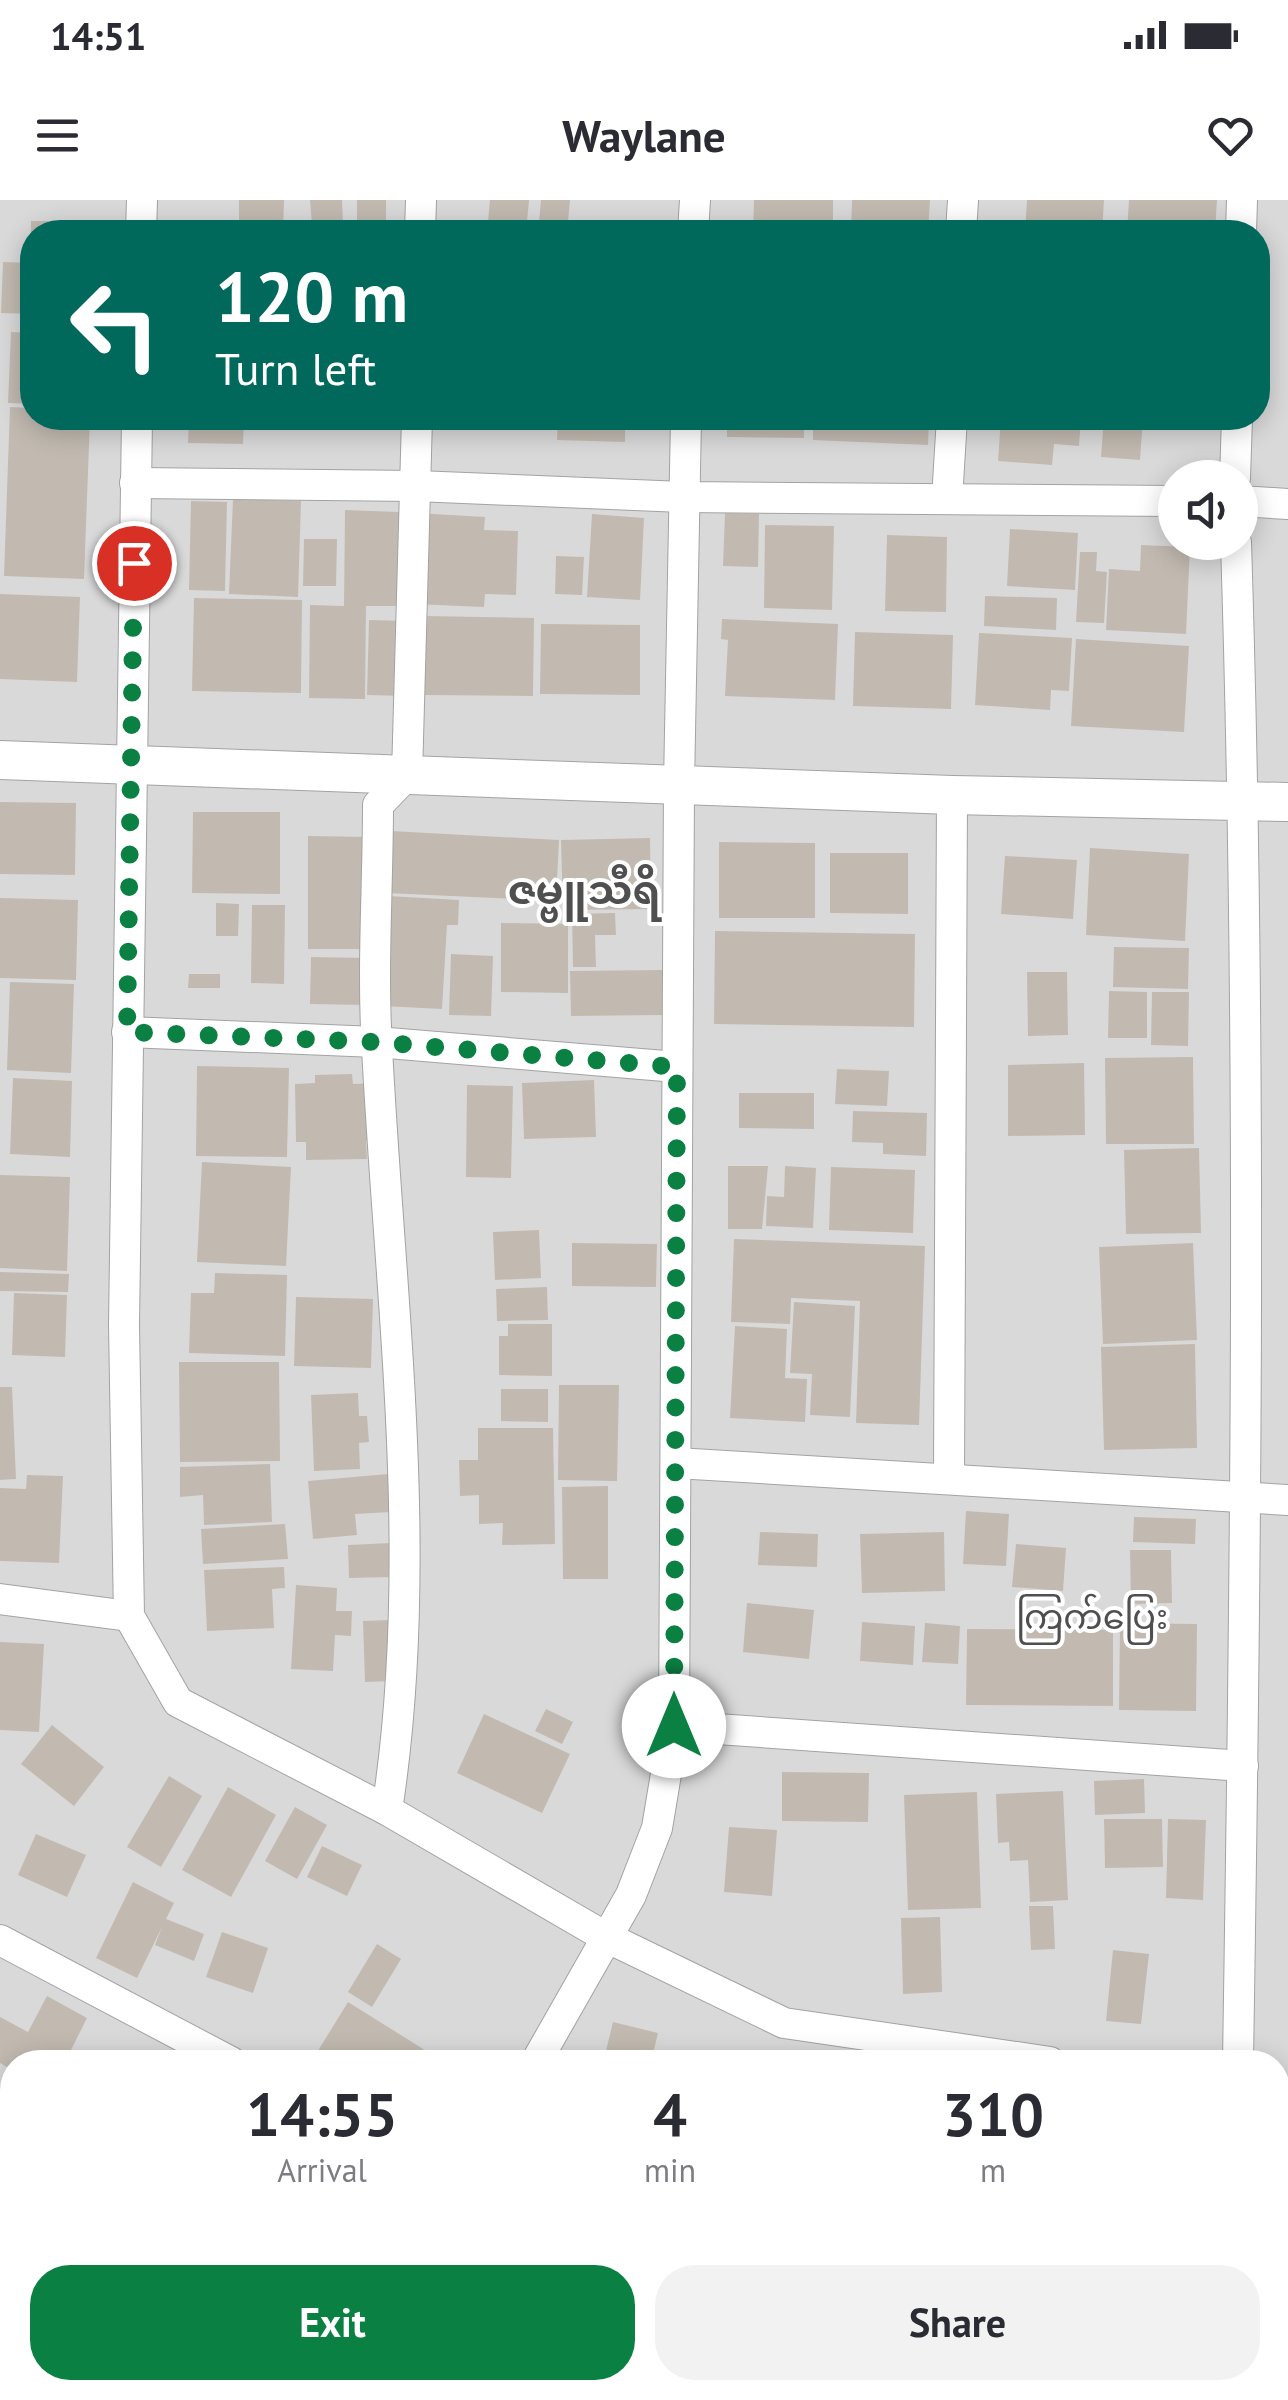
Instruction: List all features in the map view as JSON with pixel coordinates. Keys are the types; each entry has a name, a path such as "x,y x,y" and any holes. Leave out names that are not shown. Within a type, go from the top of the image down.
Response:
{"street":[{"path":"137,430 124,1325 129,1616 178,1702 387,1810 604,1936 784,2024 966,2050"},
{"path":"387,1810 402,1714 408,1559 376,1042 378,806 407,775 417,430"},
{"path":"542,2050 630,1894 657,1828 674,1726 679,785 686,430"},
{"path":"948,499 951,430"},
{"path":"1235,460 1236,430"},
{"path":"135,483 416,486 683,497 1158,501"},
{"path":"1258,503 1288,504"},
{"path":"1237,560 1244,802 1245,1495 1238,2050"},
{"path":"0,760 952,795 1288,802"},
{"path":"949,1476 952,795"},
{"path":"127,1032 376,1042 677,1067"},
{"path":"676,1463 949,1476 1288,1500"},
{"path":"0,1599 129,1616"},
{"path":"674,1726 1243,1766"},
{"path":"0,1940 203,2050"}],"shaded area":[{"path":"0,200 1288,200 1288,2050 0,2050"}],"building":[{"path":"239,200 284,200 283,220 239,220"},
{"path":"310,200 342,200 343,220 312,220"},
{"path":"357,200 386,200 386,220 357,220"},
{"path":"490,200 529,200 527,220 488,220"},
{"path":"541,200 570,200 568,220 539,220"},
{"path":"754,200 833,200 833,220 753,220"},
{"path":"852,200 930,200 929,220 851,220"},
{"path":"1027,200 1104,200 1103,220 1026,220"},
{"path":"1129,200 1217,200 1216,220 1128,220"},
{"path":"3,262 20,263 20,314 1,313"},
{"path":"11,332 20,332 20,404 8,403"},
{"path":"10,407 20,407 20,430 90,430 84,579 4,576"},
{"path":"189,430 244,430 243,444 188,443"},
{"path":"557,430 625,430 625,442 557,440"},
{"path":"727,430 804,430 804,438 727,437"},
{"path":"813,430 929,430 928,445 813,440"},
{"path":"1000,430 1080,430 1079,446 1054,444 1052,465 998,461"},
{"path":"1103,430 1142,430 1140,460 1101,457"},
{"path":"233,499 301,501 298,597 229,594"},
{"path":"191,501 227,502 225,591 189,590"},
{"path":"345,510 399,512 398,606 366,606 365,699 309,698 310,605 344,606"},
{"path":"416,513 485,517 484,530 518,531 516,595 485,594 484,607 413,604"},
{"path":"725,513 759,514 758,567 723,566"},
{"path":"592,514 644,518 640,600 587,597"},
{"path":"765,525 834,526 832,610 764,608"},
{"path":"1010,529 1078,533 1075,590 1007,586"},
{"path":"887,535 947,537 946,612 885,611"},
{"path":"304,539 337,539 336,586 303,586"},
{"path":"1141,545 1158,546 1158,560 1189,560 1186,634 1106,630 1109,569 1140,571"},
{"path":"1080,552 1097,552 1096,571 1107,572 1104,623 1076,622"},
{"path":"556,556 584,557 582,595 555,594"},
{"path":"0,594 80,597 77,682 0,679"},
{"path":"985,596 1057,598 1056,630 984,626"},
{"path":"194,598 302,600 301,693 192,691"},
{"path":"425,616 534,618 533,696 424,695"},
{"path":"722,619 838,624 835,700 725,696 728,640 721,639"},
{"path":"369,620 407,621 405,696 367,695"},
{"path":"541,624 640,625 640,695 540,694"},
{"path":"855,632 953,635 951,709 853,706"},
{"path":"979,633 1072,638 1069,691 1051,690 1050,710 975,705"},
{"path":"1076,639 1189,646 1184,732 1071,726"},
{"path":"0,802 76,803 75,875 0,874"},
{"path":"193,812 280,812 280,894 192,893"},
{"path":"391,831 559,840 556,901 387,893"},
{"path":"308,836 371,837 370,949 308,949"},
{"path":"650,838 651,909 563,910 561,840"},
{"path":"719,842 815,843 815,918 719,918"},
{"path":"1090,848 1189,854 1185,941 1086,935"},
{"path":"830,853 908,853 908,914 830,913"},
{"path":"1005,856 1077,860 1073,919 1001,914"},
{"path":"388,896 459,900 458,925 447,925 442,1009 383,1006"},
{"path":"0,898 78,900 76,980 0,978"},
{"path":"216,903 239,904 238,936 216,936"},
{"path":"252,905 285,905 284,984 251,983"},
{"path":"615,913 616,935 595,935 596,967 573,967 572,914"},
{"path":"501,923 568,924 568,993 501,992"},
{"path":"715,931 915,934 914,1027 714,1024"},
{"path":"1114,947 1189,948 1188,989 1113,987"},
{"path":"451,954 493,956 491,1016 449,1015"},
{"path":"311,957 368,958 367,1005 310,1004"},
{"path":"662,970 662,1015 571,1016 570,971"},
{"path":"1027,972 1067,972 1068,1035 1028,1036"},
{"path":"189,974 220,974 220,988 188,988"},
{"path":"10,982 74,984 71,1073 7,1070"},
{"path":"1109,991 1147,992 1147,1038 1108,1038"},
{"path":"1152,992 1189,992 1188,1046 1151,1045"},
{"path":"1193,1057 1194,1144 1106,1144 1105,1058"},
{"path":"1084,1063 1085,1135 1008,1136 1008,1065"},
{"path":"197,1066 289,1068 287,1157 196,1156"},
{"path":"837,1069 889,1071 887,1106 835,1104"},
{"path":"352,1074 353,1084 377,1083 378,1141 366,1141 367,1159 306,1160 306,1142 296,1142 295,1084 315,1083 315,1075"},
{"path":"13,1078 72,1081 70,1157 10,1154"},
{"path":"594,1080 596,1137 524,1139 522,1083"},
{"path":"467,1085 513,1086 511,1178 466,1177"},
{"path":"739,1093 814,1093 814,1129 739,1128"},
{"path":"853,1111 927,1113 926,1156 883,1154 883,1143 852,1142"},
{"path":"1199,1148 1201,1233 1126,1234 1124,1150"},
{"path":"202,1162 291,1167 286,1266 197,1262"},
{"path":"728,1166 768,1166 762,1229 728,1229"},
{"path":"785,1166 816,1168 813,1228 766,1226 767,1196 784,1197"},
{"path":"831,1167 915,1170 913,1233 829,1230"},
{"path":"0,1175 70,1177 67,1271 0,1268"},
{"path":"539,1230 541,1278 495,1280 493,1232"},
{"path":"734,1239 925,1246 919,1425 856,1423 860,1301 791,1298 790,1324 731,1322"},
{"path":"572,1243 657,1244 656,1287 572,1286"},
{"path":"1193,1243 1197,1340 1103,1344 1099,1247"},
{"path":"0,1272 69,1274 68,1292 0,1291"},
{"path":"215,1273 287,1275 285,1356 189,1353 191,1293 214,1293"},
{"path":"547,1287 548,1320 497,1321 496,1289"},
{"path":"14,1293 67,1295 65,1357 12,1355"},
{"path":"296,1297 373,1299 371,1368 294,1366"},
{"path":"794,1302 855,1306 850,1417 810,1415 812,1374 790,1373"},
{"path":"508,1324 552,1324 552,1376 499,1375 499,1336 508,1336"},
{"path":"735,1326 787,1329 785,1378 807,1379 805,1422 730,1418"},
{"path":"1195,1344 1197,1448 1104,1450 1101,1347"},
{"path":"179,1362 279,1362 280,1461 180,1462"},
{"path":"559,1385 619,1385 617,1481 558,1480"},
{"path":"0,1387 12,1387 16,1479 0,1480"},
{"path":"501,1389 548,1389 548,1422 501,1421"},
{"path":"358,1393 359,1416 367,1416 369,1442 359,1443 360,1469 314,1471 311,1395"},
{"path":"478,1428 553,1428 555,1544 502,1545 503,1523 479,1524 479,1495 460,1496 459,1460 478,1460"},
{"path":"270,1464 272,1522 204,1525 203,1495 180,1497 180,1467"},
{"path":"388,1474 391,1512 355,1514 357,1535 313,1539 308,1481"},
{"path":"27,1475 63,1476 59,1563 0,1561 0,1488 26,1489"},
{"path":"608,1486 608,1579 563,1579 562,1487"},
{"path":"966,1511 1009,1514 1006,1566 963,1564"},
{"path":"1134,1517 1196,1519 1195,1544 1133,1542"},
{"path":"285,1524 288,1559 203,1564 201,1529"},
{"path":"760,1532 818,1534 817,1567 758,1565"},
{"path":"944,1532 945,1591 862,1593 860,1534"},
{"path":"391,1543 392,1577 349,1578 348,1545"},
{"path":"1016,1544 1066,1548 1063,1591 1012,1587"},
{"path":"1130,1550 1171,1550 1172,1603 1131,1604"},
{"path":"284,1567 285,1588 272,1589 274,1628 207,1631 204,1570"},
{"path":"296,1585 337,1588 336,1611 352,1611 351,1636 335,1635 333,1671 291,1669"},
{"path":"747,1603 814,1610 809,1659 743,1652"},
{"path":"391,1620 392,1681 365,1682 363,1621"},
{"path":"862,1622 915,1626 913,1665 860,1661"},
{"path":"925,1623 960,1626 958,1664 922,1662"},
{"path":"1120,1623 1197,1624 1196,1711 1119,1710"},
{"path":"967,1629 1113,1630 1113,1706 966,1705"},
{"path":"0,1642 44,1644 39,1732 0,1730"},
{"path":"546,1709 573,1722 562,1744 535,1731"},
{"path":"484,1714 570,1754 542,1813 457,1773"},
{"path":"52,1725 104,1767 74,1806 21,1764"},
{"path":"782,1772 869,1773 868,1822 782,1821"},
{"path":"169,1776 202,1796 161,1867 127,1847"},
{"path":"1144,1779 1145,1813 1095,1815 1094,1781"},
{"path":"228,1787 276,1815 231,1897 182,1870"},
{"path":"1063,1791 1068,1900 1030,1902 1028,1860 1010,1861 1009,1842 998,1843 996,1794"},
{"path":"977,1792 981,1908 908,1910 904,1795"},
{"path":"295,1807 327,1825 297,1879 265,1861"},
{"path":"1104,1819 1162,1819 1163,1867 1105,1868"},
{"path":"1168,1819 1206,1820 1203,1900 1166,1898"},
{"path":"729,1827 777,1830 772,1896 724,1892"},
{"path":"36,1834 86,1855 67,1897 18,1875"},
{"path":"322,1846 362,1865 347,1896 307,1877"},
{"path":"133,1882 174,1903 166,1919 204,1934 194,1961 155,1945 162,1927 137,1978 96,1958"},
{"path":"1029,1906 1053,1906 1055,1949 1031,1950"},
{"path":"940,1917 942,1992 903,1994 901,1918"},
{"path":"222,1932 268,1948 253,1993 206,1977"},
{"path":"377,1944 401,1959 372,2007 348,1992"},
{"path":"1113,1950 1149,1954 1141,2024 1106,2021"},
{"path":"47,1996 87,2018 71,2050 0,2050 0,2017 28,2032"},
{"path":"348,2002 425,2050 318,2050"},
{"path":"613,2022 658,2033 654,2050 606,2050"}],"district":[{"name":"ဇမ္ဗူသီရိ","path":"584,890"},
{"name":"ကြက်ပြေး","path":"1092,1617"}],"route":[{"path":"134,563 127,1032 376,1042 677,1067 674,1726"}]}
